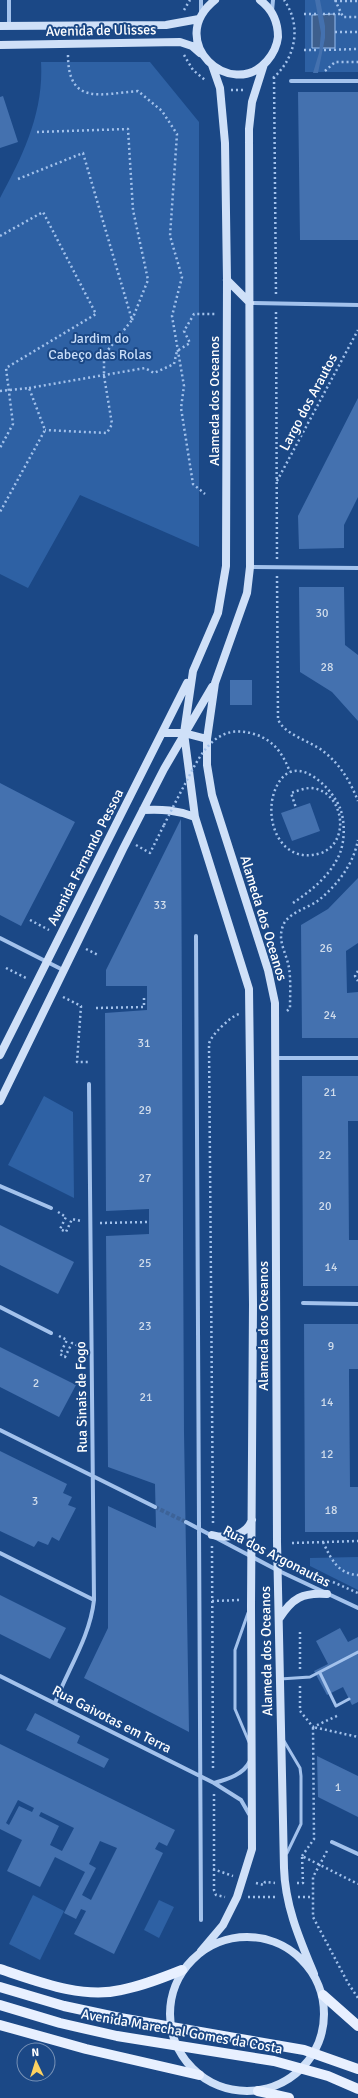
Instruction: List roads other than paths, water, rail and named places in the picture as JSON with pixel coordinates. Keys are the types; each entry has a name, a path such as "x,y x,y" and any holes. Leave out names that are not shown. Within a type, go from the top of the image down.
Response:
{"main road":[{"path":"200,53 196,33 200,16 214,0"},
{"path":"212,65 228,73 247,73 264,64 271,57 278,39 278,29 272,13 260,0"},
{"name":"Avenida de Ulisses","path":"4,26 166,25 200,16"},
{"name":"Avenida de Ulisses","path":"0,45 94,42 180,42 192,46 212,65"},
{"name":"Alameda dos Oceanos","path":"199,2076 212,2083 237,2091 258,2091 285,2082 308,2063 320,2043 325,2020 323,1995 293,1925 284,1868 278,1570 275,1012 268,970 212,795 207,765 207,739 215,684 245,599 250,567 250,129 252,102 264,64"},
{"name":"Alameda dos Oceanos","path":"182,1970 201,1951 223,1925 236,1897 252,1849 251,1606 254,1304 249,989 246,974 195,816 184,733 193,672 218,613 226,566 227,280 223,111 218,80 212,65"},
{"path":"227,280 250,303"},
{"name":"Avenida Fernando Pessoa","path":"0,1055 193,672"},
{"name":"Alameda dos Oceanos","path":"184,733 215,684"},
{"path":"163,733 184,733 207,739"},
{"path":"0,1101 63,970 143,810 184,733"},
{"path":"143,810 172,810 195,816"},
{"path":"212,1536 227,1537 238,1534 247,1528 252,1519"},
{"path":"279,1620 291,1603 301,1596 312,1593 327,1594"},
{"path":"201,1951 231,1938 255,1936 279,1942 298,1954 314,1974"},
{"path":"0,1969 66,1989 94,1992 119,1991 182,1970"},
{"path":"182,1970 172,1994 169,2017 174,2041 189,2066 199,2076"},
{"name":"Avenida Marechal Gomes da Costa","path":"0,1987 64,2006 120,2018 304,2050 358,2069"},
{"path":"323,1995 358,2026"},
{"name":"Avenida Marechal Gomes da Costa","path":"0,2006 60,2023 117,2036 274,2061 328,2076 358,2089"},
{"path":"0,2024 86,2049 199,2076"},
{"path":"258,2091 289,2098"}],"street":[{"path":"4,26 9,0"},
{"path":"200,16 201,0"},
{"path":"272,0 272,13"},
{"path":"291,81 358,81"},
{"path":"250,303 358,305"},
{"path":"250,567 358,568"},
{"path":"196,936 201,1920"},
{"path":"0,938 63,970"},
{"path":"276,1058 358,1058"},
{"name":"Rua Sinais de Fogo","path":"55,1702 64,1678 87,1632 92,1615 94,1600 89,1223 89,1084"},
{"path":"0,1186 51,1208"},
{"path":"303,1304 358,1304"},
{"path":"0,1307 51,1332"},
{"path":"0,1430 155,1507"},
{"name":"Rua dos Argonautas","path":"186,1522 252,1557 358,1608"},
{"path":"0,1553 94,1600"},
{"name":"Rua Gaivotas em Terra","path":"0,1676 214,1782 241,1800 248,1809 252,1826"},
{"path":"214,1782 230,1778 243,1771 248,1765 252,1752"},
{"path":"332,1842 358,1854"}],"lane":[{"path":"251,1606 235,1650 235,1709 252,1752"},
{"path":"280,1679 310,1677 358,1652"},
{"path":"320,1673 336,1706 349,1700"},
{"path":"281,1730 287,1747 300,1768 302,1815 299,1831 288,1849 284,1868"}],"tunnel":[{"path":"155,1507 186,1522"}],"park label":[{"name":"Jardim do Cabeço das Rolas","path":"100,346"}]}
